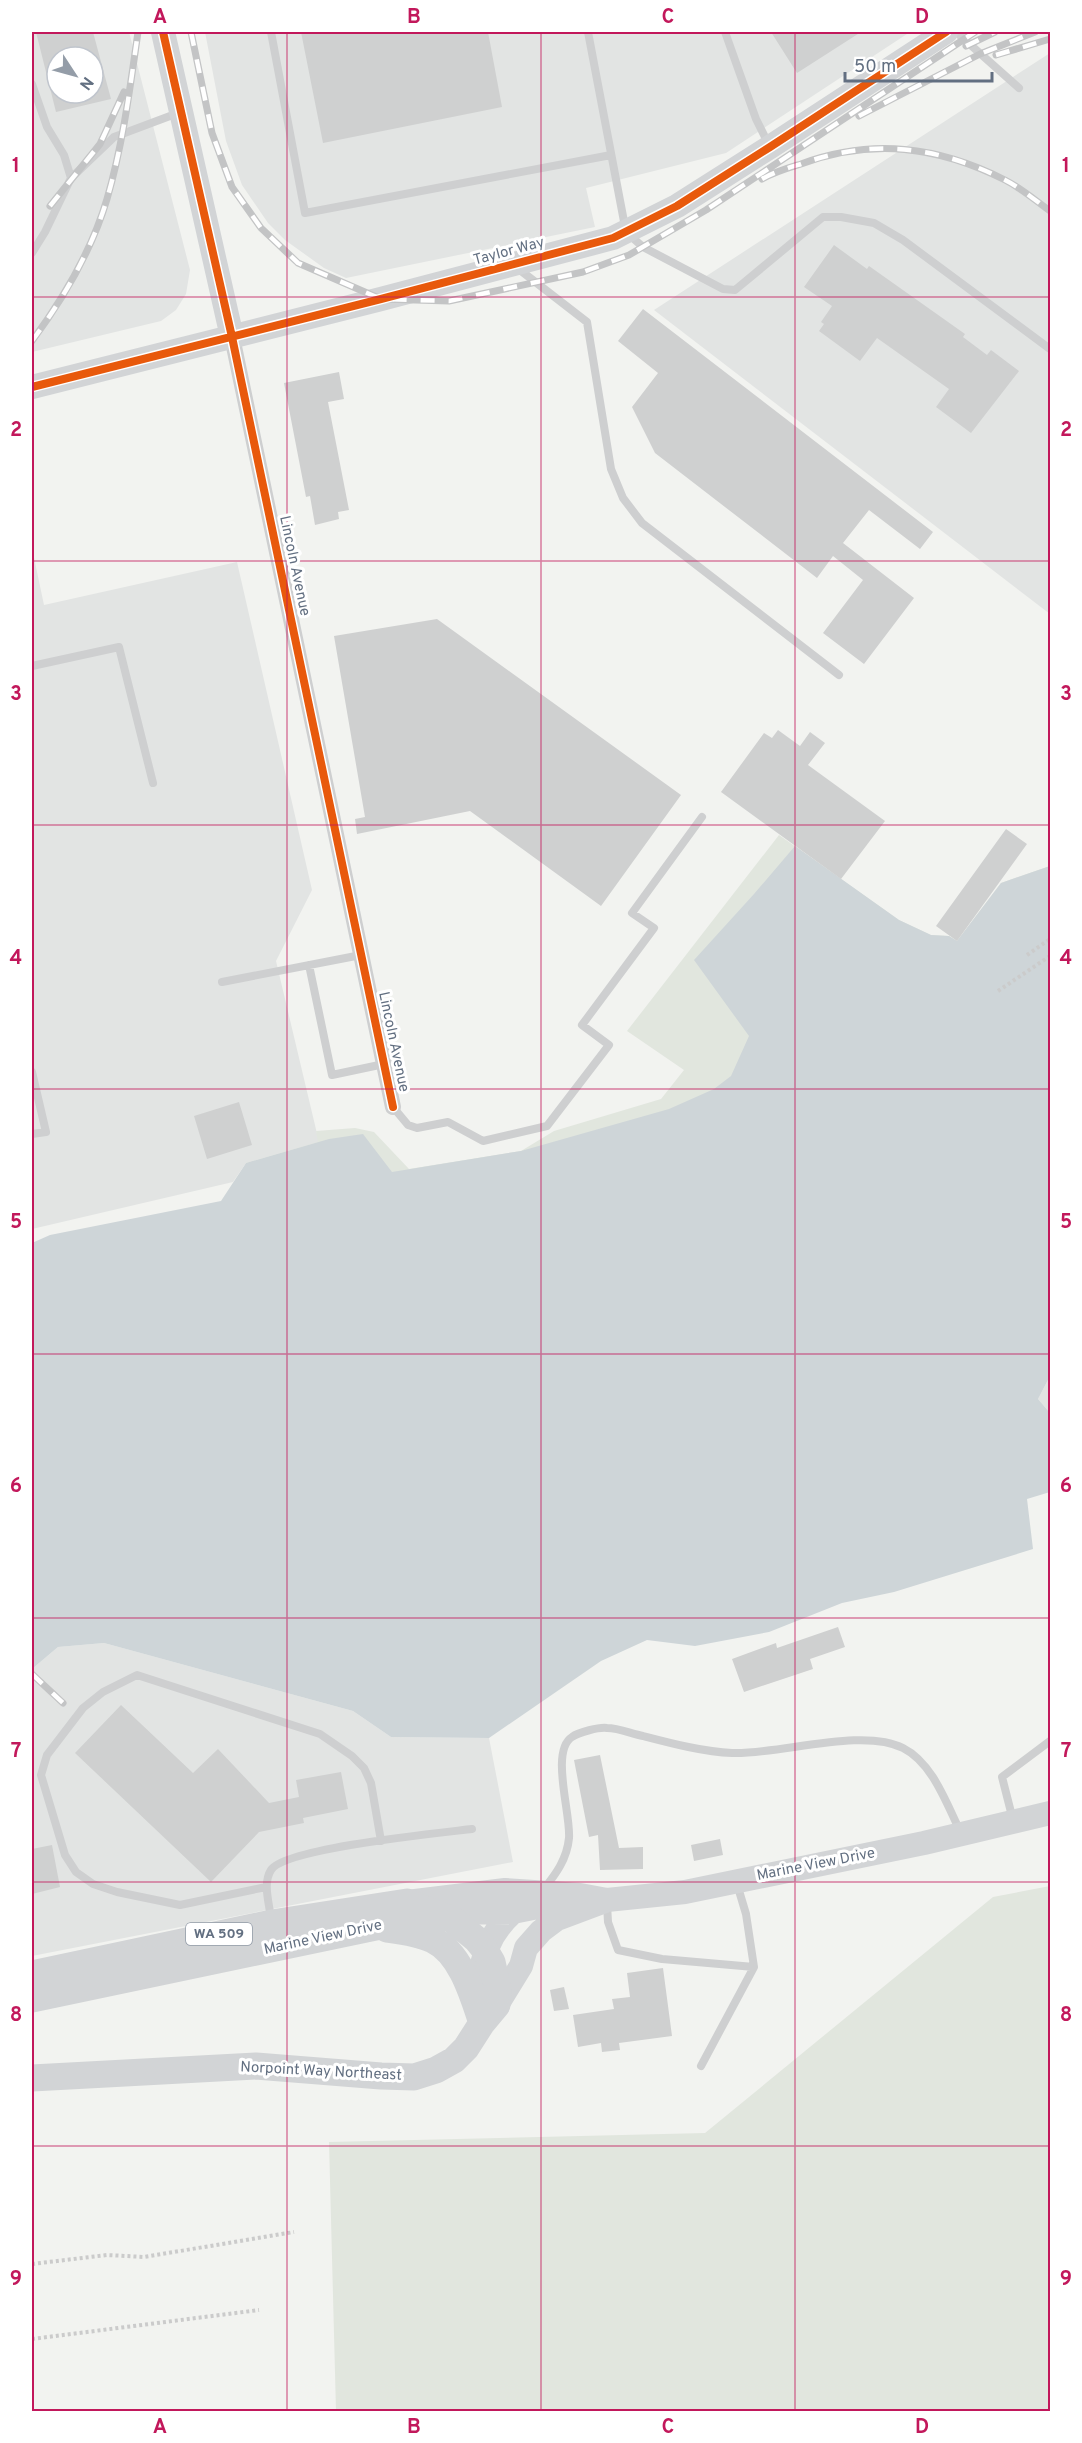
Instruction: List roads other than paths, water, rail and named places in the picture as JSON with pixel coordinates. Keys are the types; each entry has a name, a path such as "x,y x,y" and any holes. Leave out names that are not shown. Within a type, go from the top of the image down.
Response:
{"main road":[{"name":"Marine View Drive","path":"32,1974 272,1923 407,1902"},
{"path":"377,1927 413,1933 435,1941 458,1964 484,2009 498,1989 492,1962 485,1950 459,1923 441,1913 407,1902"},
{"name":"Marine View Drive","path":"32,1999 441,1913"},
{"name":"Norpoint Way Northeast","path":"32,2078 256,2066 381,2076 414,2076 436,2070 454,2060 466,2048 484,2009"}],"street":[{"name":"Lincoln Avenue","path":"164,32 232,337 393,1107"},
{"name":"Taylor Way","path":"32,387 613,238 677,206 946,32"},
{"name":"Marine View Drive","path":"407,1902 505,1890 580,1895 607,1900 685,1892 1050,1813"},
{"name":"Marine View Drive","path":"441,1913 513,1911 568,1901 580,1895"},
{"path":"484,2009 521,1966 526,1948 541,1930 557,1919 607,1900"},
{"path":"485,1950 499,1924 513,1911"}],"lane":[{"path":"271,32 305,213 611,155"},
{"path":"588,32 626,232 643,247 723,289 735,290 823,217 841,217 873,223 903,240 1050,349"},
{"path":"724,32 756,119 770,147"},
{"path":"956,32 1019,88"},
{"path":"32,84 47,127 64,155 71,178"},
{"path":"32,253 45,232 71,178 114,137 180,112"},
{"path":"513,264 587,322 611,469 623,498 642,524 839,675"},
{"path":"32,666 119,647 153,783"},
{"path":"393,1107 408,1125 417,1128 448,1122 483,1141 547,1126 609,1045 582,1025 654,928 632,913 702,817"},
{"path":"222,982 361,956"},
{"path":"309,965 332,1075 384,1064"},
{"path":"32,1072 46,1132 32,1134"},
{"path":"266,1887 180,1905 117,1892 93,1884 76,1872 65,1855 40,1775 47,1755 83,1708 103,1692 137,1675 320,1734 352,1756 364,1768 371,1783 381,1841"},
{"path":"541,1893 561,1866 569,1837 562,1757 565,1744 573,1736 607,1728 663,1741 733,1753 820,1743 881,1740 904,1748 922,1762 942,1793 961,1834"},
{"path":"1013,1822 1002,1777 1050,1741"},
{"path":"272,1923 266,1887 272,1869 283,1861 318,1851 472,1829"},
{"path":"701,2066 753,1966 746,1914 736,1881"},
{"path":"607,1900 609,1922 618,1950 662,1959 753,1966"}],"railway":[{"path":"32,341 76,273 101,218 122,137 138,32"},
{"path":"191,32 212,133 232,187 261,228 298,263 381,299 449,301 583,272 629,255 706,210 975,32"},
{"path":"966,46 995,32"},
{"path":"859,116 980,54 1035,32"},
{"path":"996,55 1050,39"},
{"path":"50,206 100,144 124,92"},
{"path":"762,179 781,170 827,156 853,151 904,150 930,153 980,168 1011,183 1050,211"},
{"path":"32,1674 63,1703"}]}
